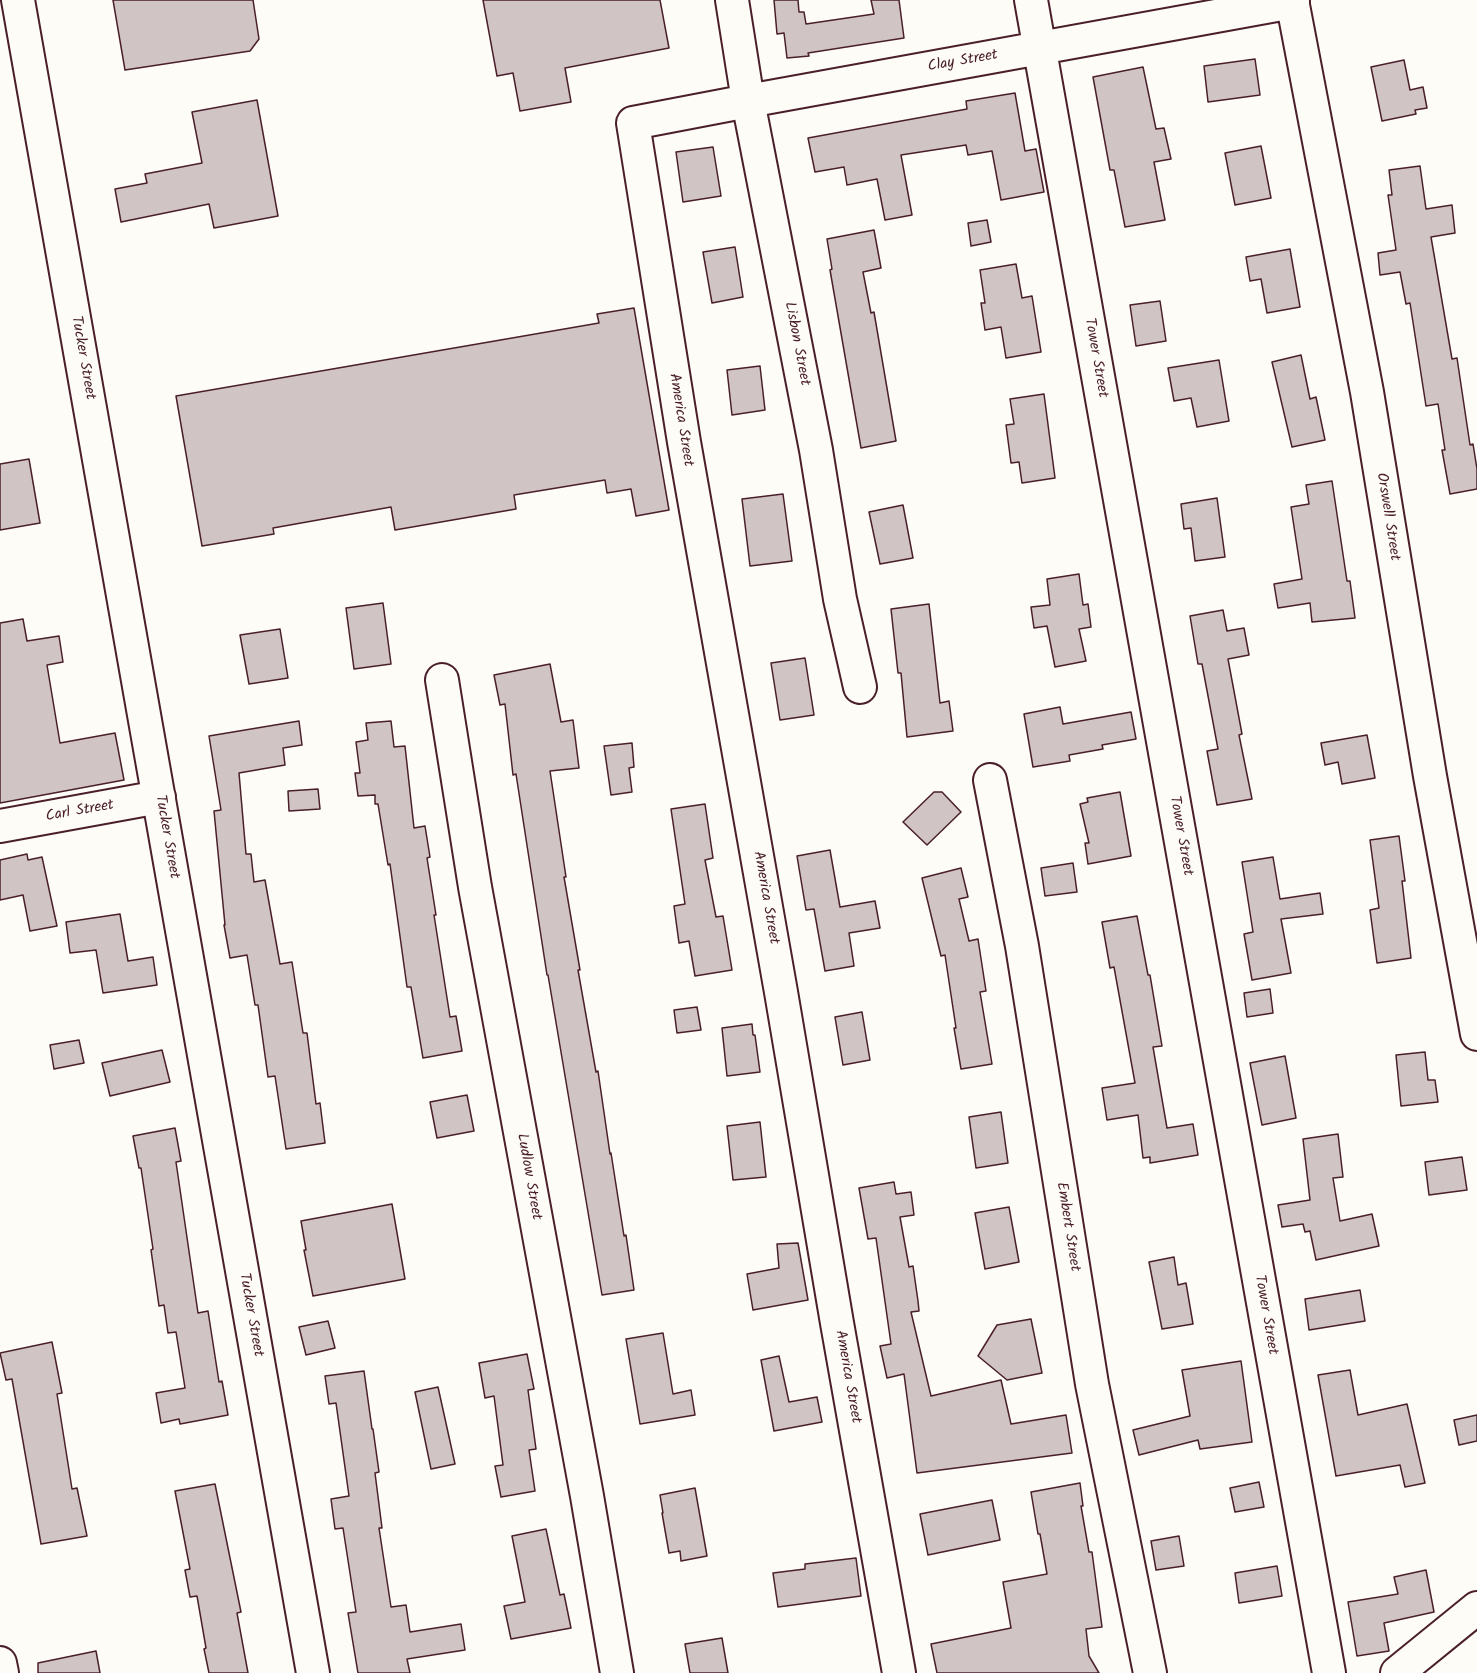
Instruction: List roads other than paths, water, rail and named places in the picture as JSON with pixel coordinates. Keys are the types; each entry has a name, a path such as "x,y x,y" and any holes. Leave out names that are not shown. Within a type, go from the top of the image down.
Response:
{"street":[{"name":"Tucker Street","path":"18,0 314,1673"},
{"name":"Lisbon Street","path":"732,0 748,101 816,450 840,599 860,687"},
{"name":"Tower Street","path":"1031,0 1329,1673"},
{"name":"Clay Street","path":"633,123 1293,1"},
{"name":"Orswell Street","path":"1293,1 1367,392 1430,776 1477,1034"},
{"name":"America Street","path":"633,123 686,453 899,1673"},
{"name":"Ludlow Street","path":"442,680 475,887 587,1496 617,1673"},
{"name":"Embert Street","path":"990,780 1022,946 1092,1384 1150,1673"},
{"name":"Carl Street","path":"0,826 159,797"},
{"path":"1397,1673 1477,1608"},
{"path":"0,1663 2,1673"}]}
